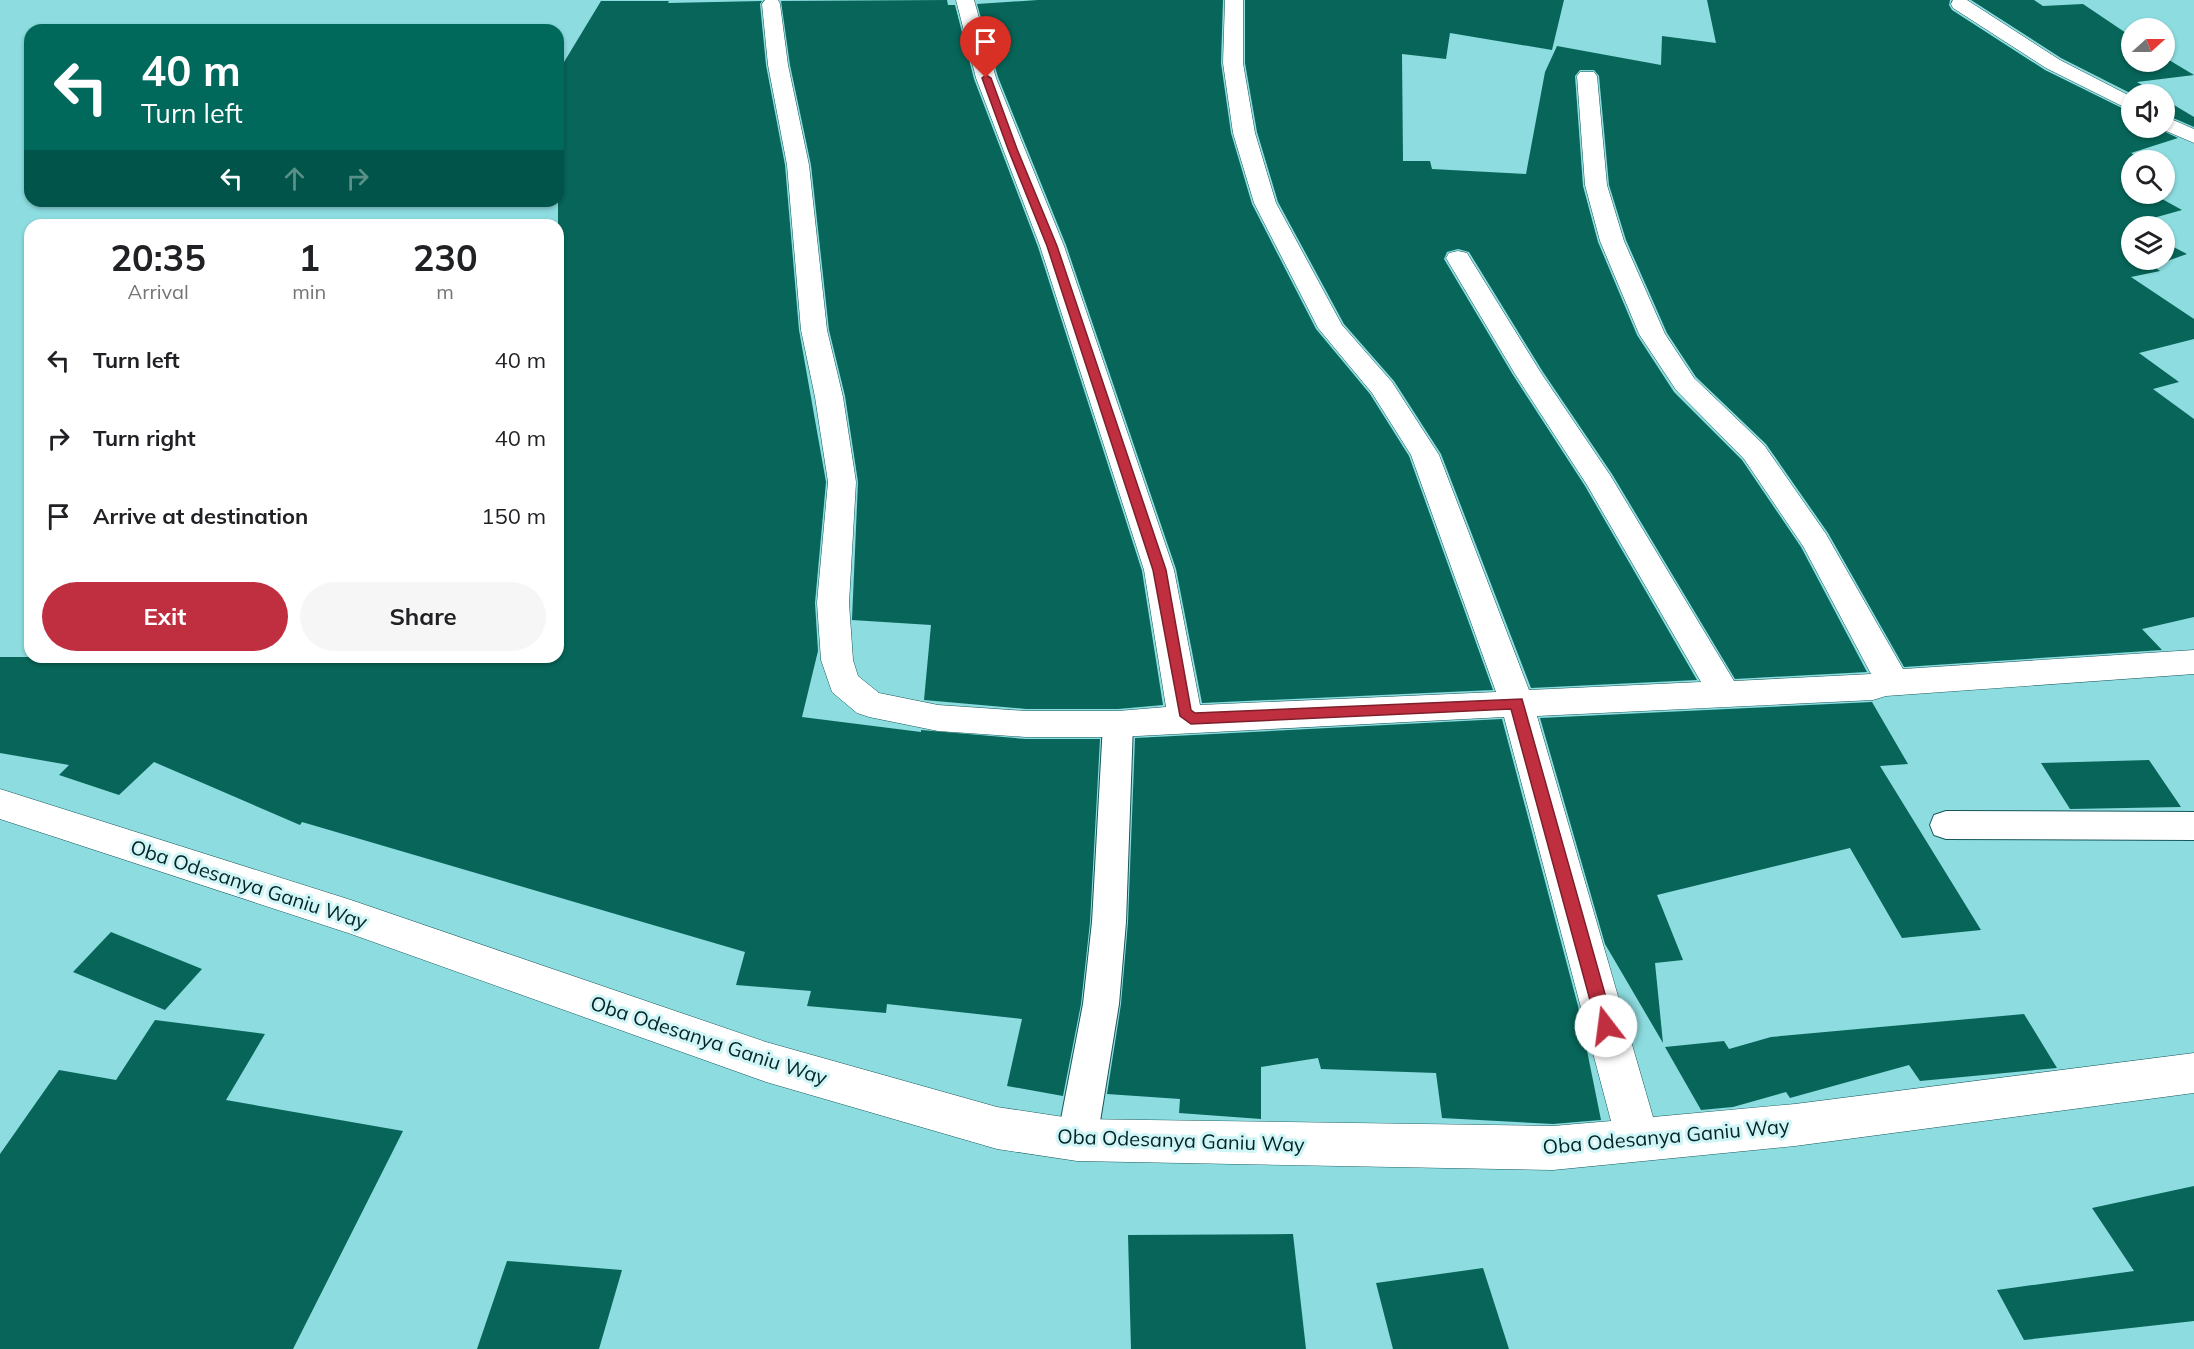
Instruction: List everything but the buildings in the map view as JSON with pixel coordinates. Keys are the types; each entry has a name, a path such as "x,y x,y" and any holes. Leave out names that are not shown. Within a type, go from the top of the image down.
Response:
{"street":[{"path":"965,0 986,78 1052,246 1159,570 1182,705 1191,719"},
{"path":"1234,0 1233,63 1244,133 1265,203 1331,328 1383,388 1425,455 1517,703 1638,1141"},
{"path":"771,4 778,65 798,165 807,238 814,330 829,397 842,482 833,603 837,660 844,683 869,704 938,718 1026,724 1118,724 1873,687 1883,683 2194,662"},
{"path":"1960,4 2053,64 2121,99"},
{"path":"1587,76 1596,185 1612,241 1652,334 1685,384 1754,452 1815,541 1889,673 1883,683"},
{"path":"2175,128 2194,137"},
{"path":"1458,258 1528,374 1600,482 1725,694"},
{"name":"Oba Odesanya Ganiu Way","path":"0,804 351,916 766,1062 997,1128 1077,1140 1553,1148 1638,1141 1997,1100 2194,1073"}],"lane":[{"path":"1077,1140 1101,1004 1109,922 1118,724"},
{"path":"1946,825 2194,826"}],"route":[{"path":"986,78 1052,246 1159,570 1185,712 1191,719 1517,703 1606,1026"}]}
